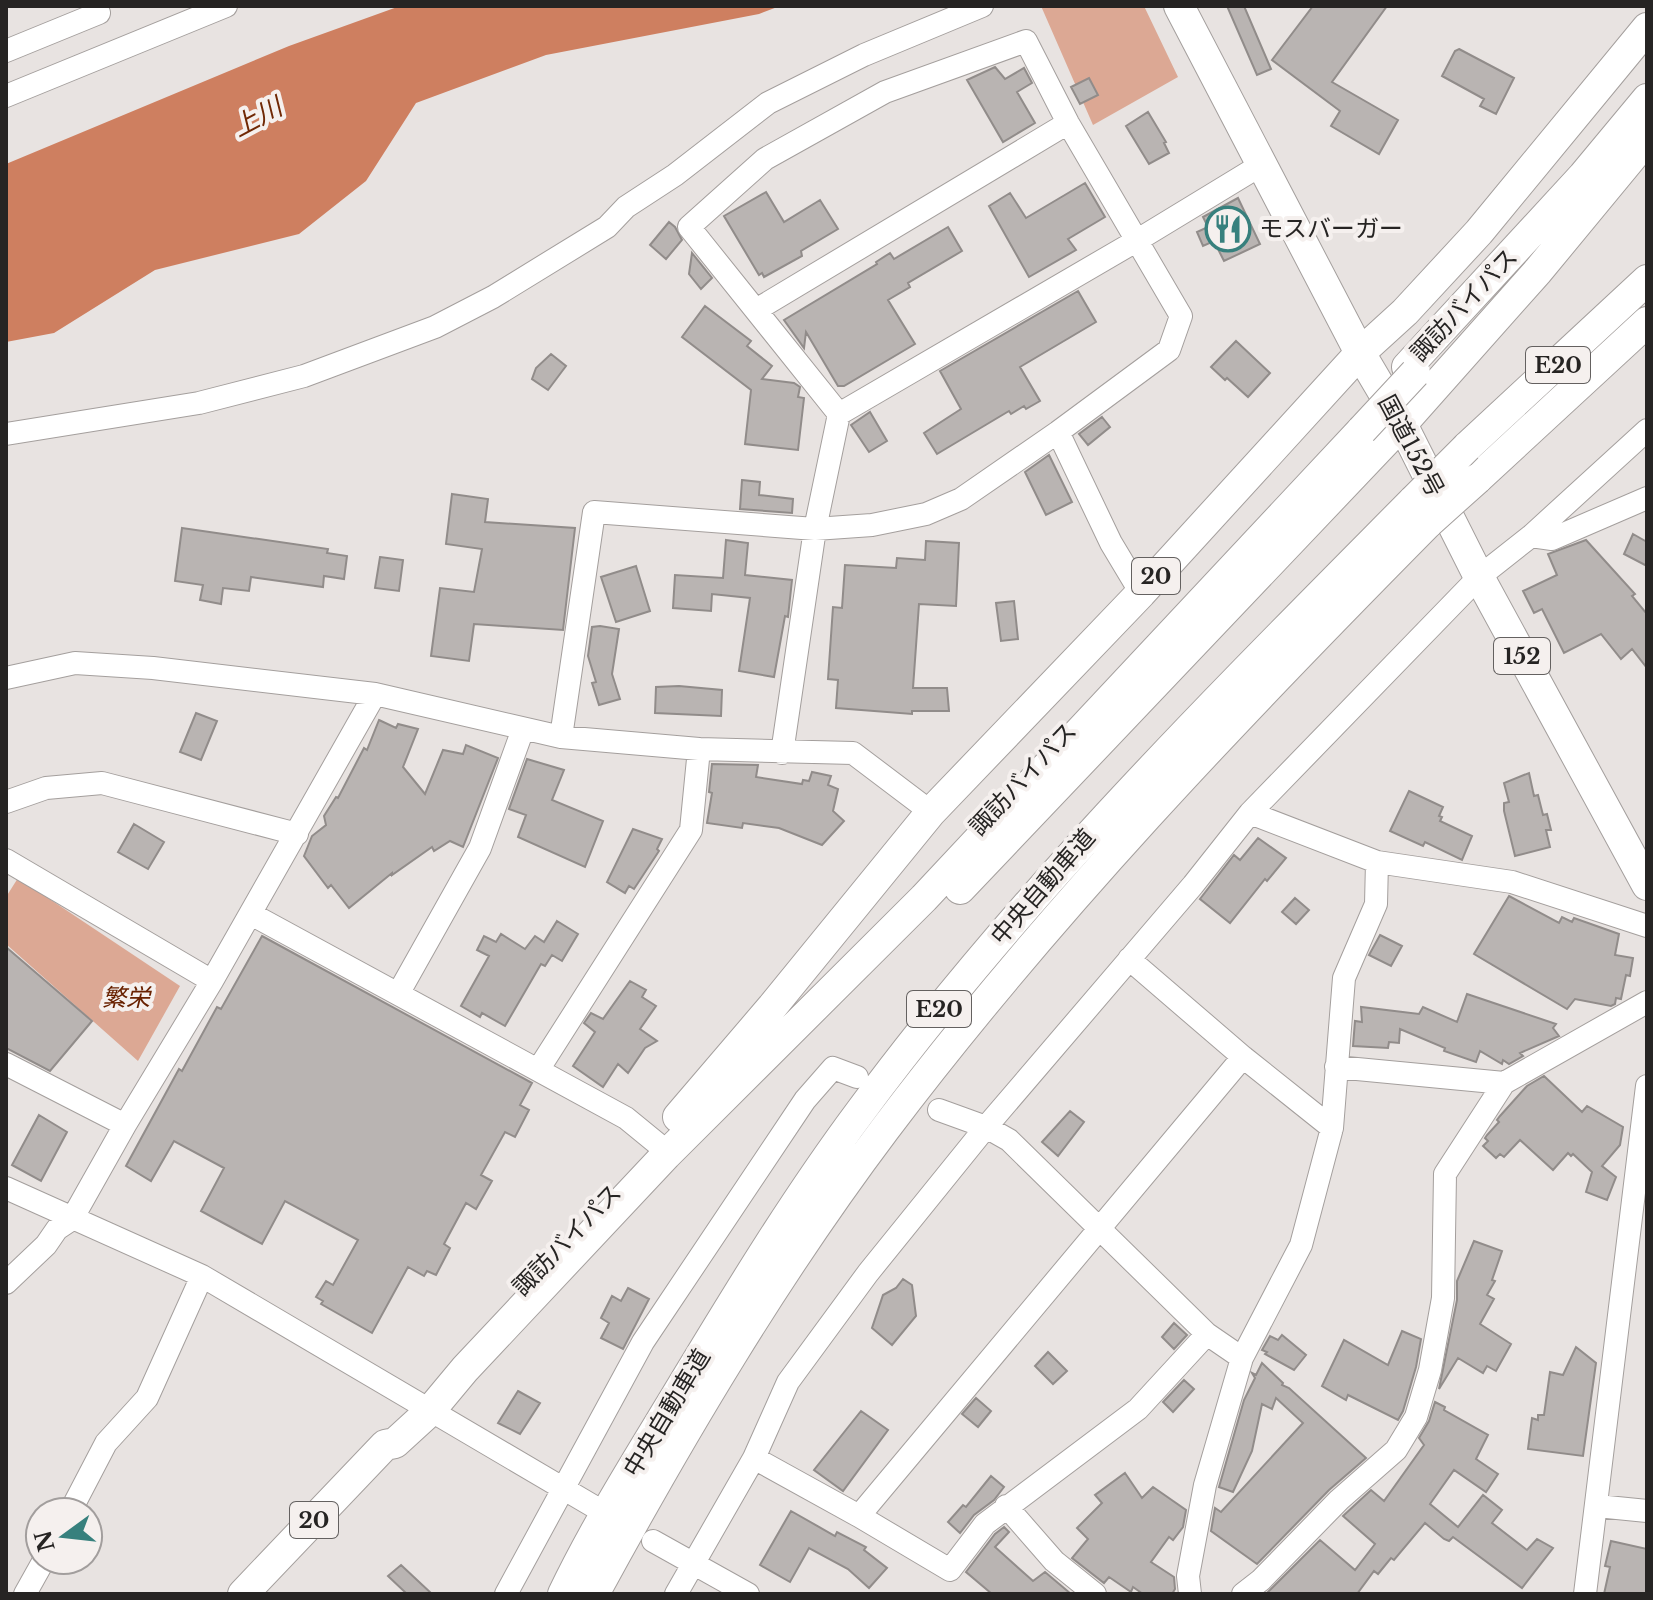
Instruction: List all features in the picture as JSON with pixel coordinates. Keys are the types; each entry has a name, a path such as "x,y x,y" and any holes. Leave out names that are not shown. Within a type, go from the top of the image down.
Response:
{"highway":[{"name":"国道152号","path":"1179,6 1360,353 1402,424 1479,577 1647,885"},
{"name":"20","path":"667,1137 673,1122 772,1007 931,812 1141,593 1360,353 1405,312 1479,232 1647,28"},
{"name":"諏訪バイパス","path":"423,1407 465,1369 592,1233 924,898 1411,370 1647,99"},
{"name":"諏訪バイパス","path":"1411,370 1537,245 1647,116"},
{"name":"20","path":"727,1095 738,1091 926,925 1402,424 1538,271 1647,139"},
{"name":"中央自動車道","path":"594,1594 689,1425 794,1260 884,1131 1037,940 1421,511 1467,447 1647,280"},
{"name":"中央自動車道","path":"563,1594 655,1430 770,1240 859,1113 943,1004 1096,826 1218,697 1421,511 1477,479 1647,322"},
{"name":"諏訪バイパス","path":"243,1594 385,1445 395,1443 533,1273 918,891 1359,426"}],"street":[{"path":"6,51 99,13 96,6"},
{"path":"6,96 226,6"},
{"path":"6,434 199,403 304,376 435,327 493,297 607,227 626,207 675,175 768,103 864,55 982,6"},
{"path":"561,737 594,512 815,529 872,525 926,514 961,499 1169,350 1181,316 1068,123 1026,41 885,92 765,159 689,227 839,414"},
{"path":"756,310 1068,123"},
{"path":"782,753 815,529 839,414 1261,165"},
{"path":"676,1594 754,1458 788,1382 868,1273 986,1127 1193,885 1250,813 1479,577 1531,536 1647,430"},
{"path":"1058,432 1111,543 1141,593"},
{"path":"1531,536 1552,539 1647,498"},
{"path":"6,678 75,663 153,668 375,694 561,737 699,749 853,753 931,812"},
{"path":"6,1283 46,1245 57,1229 72,1219 251,914 375,694"},
{"path":"398,994 480,848 523,729"},
{"path":"538,1070 691,830 699,749"},
{"path":"6,802 46,788 102,783 297,834"},
{"path":"1250,813 1377,862 1512,882 1647,926"},
{"path":"6,860 212,981"},
{"path":"1190,1594 1188,1576 1205,1485 1242,1358 1301,1245 1332,1128 1344,978 1376,904 1377,862"},
{"path":"251,914 626,1118 667,1137"},
{"path":"1129,959 1332,1128"},
{"path":"1243,1594 1261,1580 1339,1500 1396,1450 1416,1417 1430,1370 1443,1298 1445,1174 1504,1083 1647,1002"},
{"path":"859,1516 1243,1057"},
{"path":"6,1064 125,1125"},
{"path":"1336,1067 1504,1083"},
{"path":"506,1594 643,1342 692,1265 805,1100 833,1068 857,1077"},
{"path":"1585,1594 1639,1232 1647,1086"},
{"path":"939,1110 986,1127 1009,1140 1207,1334 1242,1358"},
{"path":"6,1188 202,1276 593,1506"},
{"path":"78,1496 106,1443 147,1398 202,1276"},
{"path":"754,1458 950,1570 985,1524 1138,1409 1207,1334"},
{"path":"1006,1506 1054,1561 1095,1594"},
{"path":"1597,1506 1647,1511"},
{"path":"653,1541 748,1594"},
{"path":"25,1594 35,1576"}],"green space":[{"path":"1041,6 1144,6 1178,77 1093,125"},
{"name":"繁栄","path":"18,878 180,986 138,1061 6,944 6,897"}],"water":[{"name":"上川","path":"400,6 780,6 759,14 546,55 416,103 366,181 299,234 155,270 54,333 6,342 6,164 289,46"}],"building":[{"path":"1227,6 1244,6 1271,69 1257,75"},
{"path":"1313,6 1387,6 1332,82 1398,120 1379,154 1331,126 1340,111 1272,60"},
{"path":"1459,49 1514,78 1496,114 1480,106 1484,99 1442,76"},
{"path":"995,67 1005,79 1024,68 1032,83 1017,92 1035,123 1003,142 967,80"},
{"path":"1089,78 1098,95 1080,104 1071,87"},
{"path":"1148,112 1169,153 1149,164 1126,126"},
{"path":"1085,183 1105,217 1068,239 1076,250 1029,277 989,206 1010,193 1026,218"},
{"path":"766,192 784,222 820,200 838,229 801,251 802,256 764,277 762,273 759,275 724,216"},
{"name":"モスバーガー","path":"1238,198 1260,244 1224,261 1214,241 1203,246 1197,232 1208,227 1203,217"},
{"path":"669,222 682,240 666,259 650,245"},
{"path":"948,227 962,251 908,283 910,287 888,300 915,344 844,386 838,386 806,332 804,348 784,320 890,253 894,259"},
{"path":"692,253 712,278 701,289 689,274"},
{"path":"1078,291 1096,322 1020,367 1040,401 1011,414 1009,411 937,454 924,433 961,409 940,371"},
{"path":"705,306 751,341 747,346 772,366 762,379 794,383 800,387 798,397 804,398 798,450 745,444 751,390 682,337"},
{"path":"1236,341 1270,373 1248,397 1211,367"},
{"path":"551,354 566,366 548,390 532,379 536,368"},
{"path":"870,412 887,441 869,452 851,425"},
{"path":"1102,417 1110,427 1088,445 1079,434"},
{"path":"1049,455 1072,502 1046,515 1025,472"},
{"path":"742,480 760,482 759,495 793,499 792,513 740,509"},
{"path":"452,494 488,499 485,522 575,528 563,630 474,624 469,661 431,656 440,588 474,592 482,549 446,544"},
{"path":"182,528 328,549 327,553 347,556 344,579 324,576 323,587 251,577 249,591 223,588 221,604 200,600 203,585 175,581"},
{"path":"1633,534 1647,542 1647,566 1624,554"},
{"path":"726,540 748,543 745,575 792,580 788,617 785,616 774,677 739,671 750,598 712,594 711,611 673,608 675,575 723,578"},
{"path":"1586,540 1635,594 1632,596 1647,614 1647,668 1632,649 1621,659 1601,634 1564,653 1542,609 1534,613 1523,591 1557,575 1548,554"},
{"path":"926,541 959,543 956,606 919,604 913,688 947,688 949,711 912,711 912,714 836,708 838,680 828,679 833,607 842,608 845,565 896,568 897,558 925,560"},
{"path":"380,557 403,560 399,591 375,588"},
{"path":"636,566 650,611 616,622 601,577"},
{"path":"1014,601 1018,639 1001,641 996,603"},
{"path":"592,627 619,629 612,674 620,699 599,705 588,656"},
{"path":"656,687 722,690 721,716 655,713"},
{"path":"196,713 217,721 201,760 180,752"},
{"path":"379,720 396,728 398,724 418,729 403,767 425,794 443,750 463,754 466,745 498,758 463,847 450,841 434,851 432,847 392,873 349,908 331,885 328,888 304,856 312,836 326,825 324,816 338,798 364,748 367,750"},
{"path":"527,759 564,770 552,800 603,821 585,867 518,837 526,815 509,809"},
{"path":"712,764 758,765 756,777 802,784 803,780 809,781 812,772 831,776 828,785 838,789 833,811 844,821 822,845 779,828 743,823 742,828 707,823 712,793 709,792"},
{"path":"1529,773 1534,796 1538,795 1543,815 1547,814 1551,830 1546,830 1550,847 1515,856 1504,811 1504,803 1509,802 1504,783"},
{"path":"1409,791 1443,807 1440,821 1472,836 1462,860 1425,842 1423,846 1390,831"},
{"path":"134,824 164,842 148,869 118,852"},
{"path":"633,829 662,839 657,849 659,851 634,889 629,886 625,893 607,882"},
{"path":"1258,838 1286,858 1230,923 1200,899 1234,855 1240,860"},
{"path":"1509,896 1559,923 1562,917 1572,922 1574,918 1619,934 1615,955 1633,958 1621,999 1616,998 1611,1006 1575,999 1567,1009 1474,954"},
{"path":"1295,898 1309,910 1296,924 1282,912"},
{"path":"557,921 578,934 562,961 552,955 545,966 541,964 505,1026 461,1006 489,956 477,950 484,936 496,942 501,934 525,949 535,936 544,942"},
{"path":"1380,935 1402,946 1391,966 1369,955"},
{"path":"262,936 532,1083 520,1105 529,1110 515,1137 505,1132 481,1175 492,1181 476,1209 466,1203 444,1244 450,1248 436,1275 427,1271 424,1276 408,1267 372,1333 321,1304 323,1301 316,1297 326,1281 333,1285 358,1240 285,1201 262,1244 201,1211 224,1168 174,1141 151,1181 126,1166 179,1069 182,1071 217,1007 221,1009"},
{"path":"6,947 92,1021 50,1071 6,1048"},
{"path":"630,981 646,990 642,997 656,1006 640,1029 657,1041 645,1048 628,1073 618,1064 603,1087 573,1066 595,1032 584,1023 591,1013 603,1019"},
{"path":"1467,994 1556,1024 1553,1028 1559,1036 1520,1053 1523,1056 1509,1064 1503,1060 1502,1064 1480,1051 1476,1062 1444,1051 1445,1048 1400,1029 1399,1043 1389,1042 1388,1048 1353,1046 1355,1021 1362,1022 1361,1007 1419,1014 1423,1007 1457,1022"},
{"path":"1544,1076 1582,1112 1587,1106 1623,1127 1620,1145 1602,1166 1616,1177 1607,1200 1586,1192 1592,1172 1573,1154 1568,1153 1553,1170 1520,1140 1504,1157 1500,1154 1496,1158 1483,1146 1500,1116 1527,1086"},
{"path":"1070,1111 1084,1122 1058,1156 1042,1142"},
{"path":"39,1115 67,1132 41,1181 12,1165"},
{"path":"1474,1241 1502,1251 1492,1280 1495,1281 1487,1295 1494,1299 1480,1324 1511,1344 1496,1371 1487,1366 1483,1373 1458,1358 1439,1389 1457,1300 1457,1281"},
{"path":"903,1279 912,1285 916,1316 892,1345 872,1328 883,1295 896,1288"},
{"path":"628,1288 649,1299 623,1349 601,1338 609,1323 601,1318 612,1296 621,1301"},
{"path":"1174,1323 1187,1335 1174,1349 1162,1337"},
{"path":"1402,1331 1421,1339 1416,1367 1398,1420 1348,1395 1346,1400 1322,1386 1344,1340 1388,1365"},
{"path":"1282,1335 1306,1355 1294,1370 1262,1350 1270,1336 1278,1340"},
{"path":"1576,1347 1596,1363 1583,1456 1528,1449 1532,1418 1538,1420 1538,1415 1544,1415 1550,1372 1563,1375"},
{"path":"1048,1352 1067,1371 1053,1384 1035,1366"},
{"path":"1262,1363 1282,1385 1366,1458 1329,1490 1257,1564 1211,1531 1215,1508 1221,1512 1303,1423 1276,1398 1272,1409 1262,1404 1252,1451 1233,1492 1219,1487 1244,1400 1255,1378 1252,1373 1256,1375"},
{"path":"1184,1380 1194,1389 1173,1412 1163,1402"},
{"path":"518,1391 540,1403 520,1434 498,1423"},
{"path":"976,1398 991,1411 978,1427 962,1414"},
{"path":"1435,1402 1488,1435 1476,1459 1498,1474 1486,1492 1454,1470 1430,1504 1458,1527 1483,1495 1502,1510 1492,1523 1527,1550 1537,1539 1553,1548 1522,1588 1453,1537 1449,1541 1444,1539 1425,1523 1394,1560 1391,1558 1378,1574 1374,1571 1357,1594 1266,1594 1320,1540 1355,1570 1375,1544 1343,1516 1371,1490 1384,1501 1424,1445 1419,1438"},
{"path":"861,1411 888,1430 843,1491 814,1470"},
{"path":"1125,1473 1142,1498 1153,1487 1186,1510 1183,1527 1173,1540 1169,1537 1151,1562 1174,1577 1172,1594 1143,1594 1133,1587 1131,1592 1109,1577 1104,1583 1072,1558 1088,1539 1077,1528 1102,1503 1095,1495"},
{"path":"991,1476 1004,1487 960,1533 948,1522 963,1505 966,1507"},
{"path":"791,1511 835,1536 837,1532 866,1547 864,1550 887,1568 869,1588 848,1569 809,1548 790,1582 760,1565"},
{"path":"1004,1527 1009,1532 995,1547 1033,1581 1045,1572 1071,1594 992,1594 966,1572"},
{"path":"1611,1541 1647,1549 1647,1594 1604,1594 1610,1567 1605,1566"},
{"path":"401,1565 432,1594 407,1594 388,1576"}],"place":[{"name":"モスバーガー","path":"1228,229"}]}
